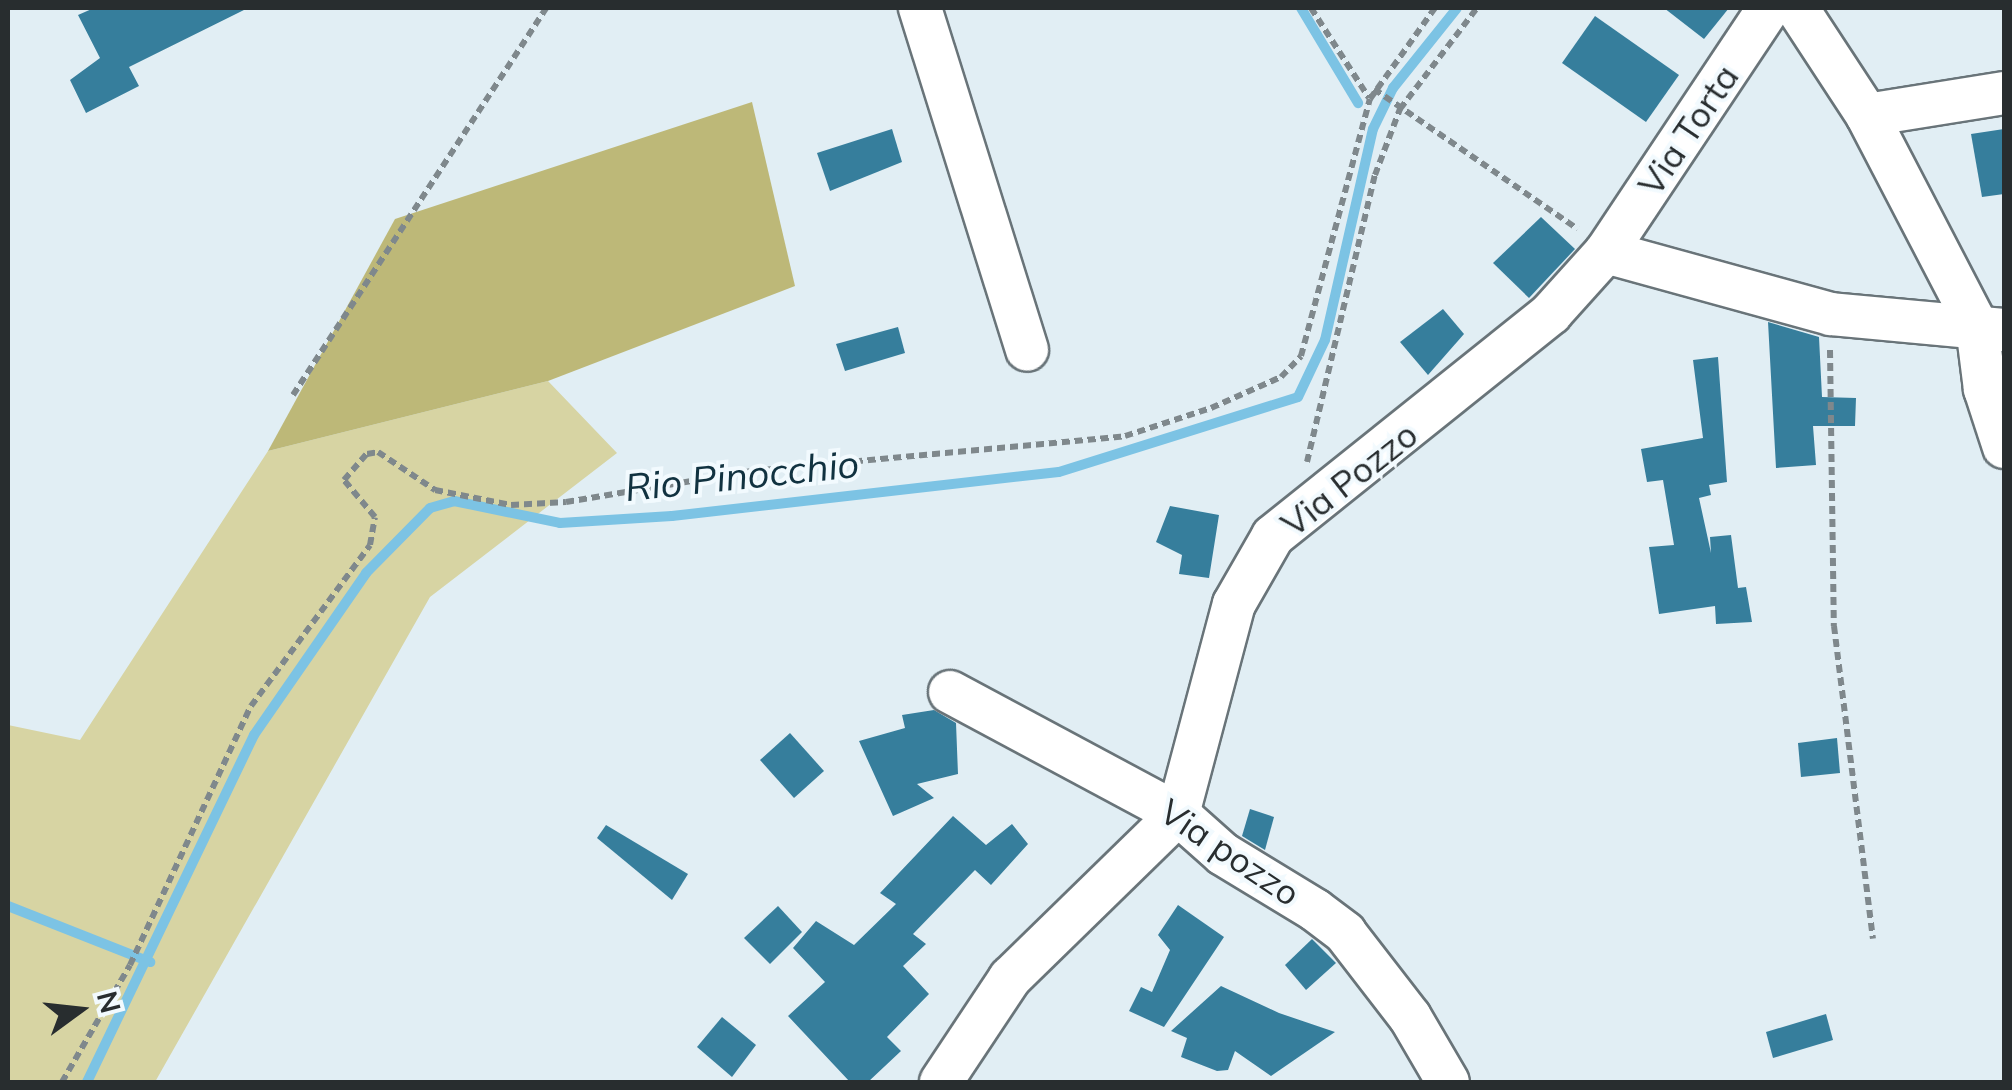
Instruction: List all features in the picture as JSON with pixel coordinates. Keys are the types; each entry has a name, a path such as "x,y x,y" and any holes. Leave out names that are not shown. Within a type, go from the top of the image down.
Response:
{"street":[{"path":"920,8 1026,350"},
{"name":"Via Torta","path":"1606,252 1769,8"},
{"path":"1798,8 1867,115 1991,328 1985,389 2004,447"},
{"path":"1867,115 2004,93"},
{"path":"1606,252 1830,314 1991,328"},
{"name":"Via Pozzo","path":"941,1082 1010,978 1178,814 1250,568 1274,536 1551,313 1606,252"},
{"name":"Via pozzo","path":"950,692 1178,814 1223,854 1288,889 1344,933 1448,1082"}],"path":[{"path":"293,396 546,8"},
{"path":"1311,8 1370,99"},
{"path":"62,1082 130,965 251,706 370,545 375,516 344,480 367,454 378,452 436,490 511,505 548,503 751,471 1126,436 1212,408 1281,377 1301,356 1370,99 1435,8"},
{"path":"1330,490 1306,460 1375,174 1397,107 1477,8"},
{"path":"1376,92 1557,211 1606,252"},
{"path":"1830,314 1831,580 1873,939"}],"shaded area":[{"path":"752,102 795,286 548,381 268,451 395,219"},
{"path":"548,381 617,453 430,597 155,1082 8,1082 8,725 80,740 268,451"}],"building":[{"path":"94,8 248,8 129,67 139,86 86,113 70,80 100,58 78,15"},
{"path":"1664,8 1729,8 1704,39"},
{"path":"1595,16 1679,75 1646,122 1562,63"},
{"path":"892,129 902,162 830,191 817,153"},
{"path":"2004,129 2004,194 1982,197 1971,134"},
{"path":"1541,217 1575,249 1529,298 1493,263"},
{"path":"1443,309 1464,334 1428,375 1400,342"},
{"path":"1768,322 1819,337 1822,397 1856,398 1855,426 1813,426 1816,465 1776,468"},
{"path":"898,327 905,353 845,371 836,344"},
{"path":"1718,357 1727,482 1709,485 1711,495 1699,498 1711,553 1710,537 1731,535 1738,588 1746,587 1752,622 1716,624 1715,606 1659,614 1649,547 1674,545 1663,480 1647,482 1641,449 1703,438 1693,360"},
{"path":"1170,506 1219,515 1209,578 1179,574 1182,555 1156,542"},
{"path":"934,710 956,723 958,774 917,784 934,798 893,816 859,741 905,728 902,715"},
{"path":"790,733 824,771 794,798 760,760"},
{"path":"1837,738 1840,773 1801,777 1798,743"},
{"path":"1250,809 1274,817 1265,850 1242,836"},
{"path":"953,816 986,845 1012,824 1028,844 991,885 975,870 913,934 926,944 903,966 929,994 887,1037 901,1051 868,1082 850,1082 788,1016 825,982 793,948 816,921 854,945 896,904 880,893"},
{"path":"606,825 688,874 672,900 597,838"},
{"path":"1178,905 1224,937 1164,1027 1129,1011 1141,987 1152,992 1170,950 1158,935"},
{"path":"778,906 802,932 770,964 744,938"},
{"path":"1312,939 1336,963 1306,990 1285,965"},
{"path":"1221,986 1279,1013 1335,1032 1271,1076 1235,1051 1228,1070 1217,1071 1181,1057 1187,1038 1171,1031"},
{"path":"1826,1014 1833,1040 1773,1058 1766,1032"},
{"path":"722,1017 756,1045 732,1077 697,1047"}],"waterway":[{"path":"1301,8 1358,103"},
{"name":"Rio Pinocchio","path":"87,1082 254,735 366,573 430,508 454,501 560,523 672,516 1059,472 1298,397 1325,340 1373,129 1393,88 1457,8"},
{"path":"8,906 150,962"}]}
